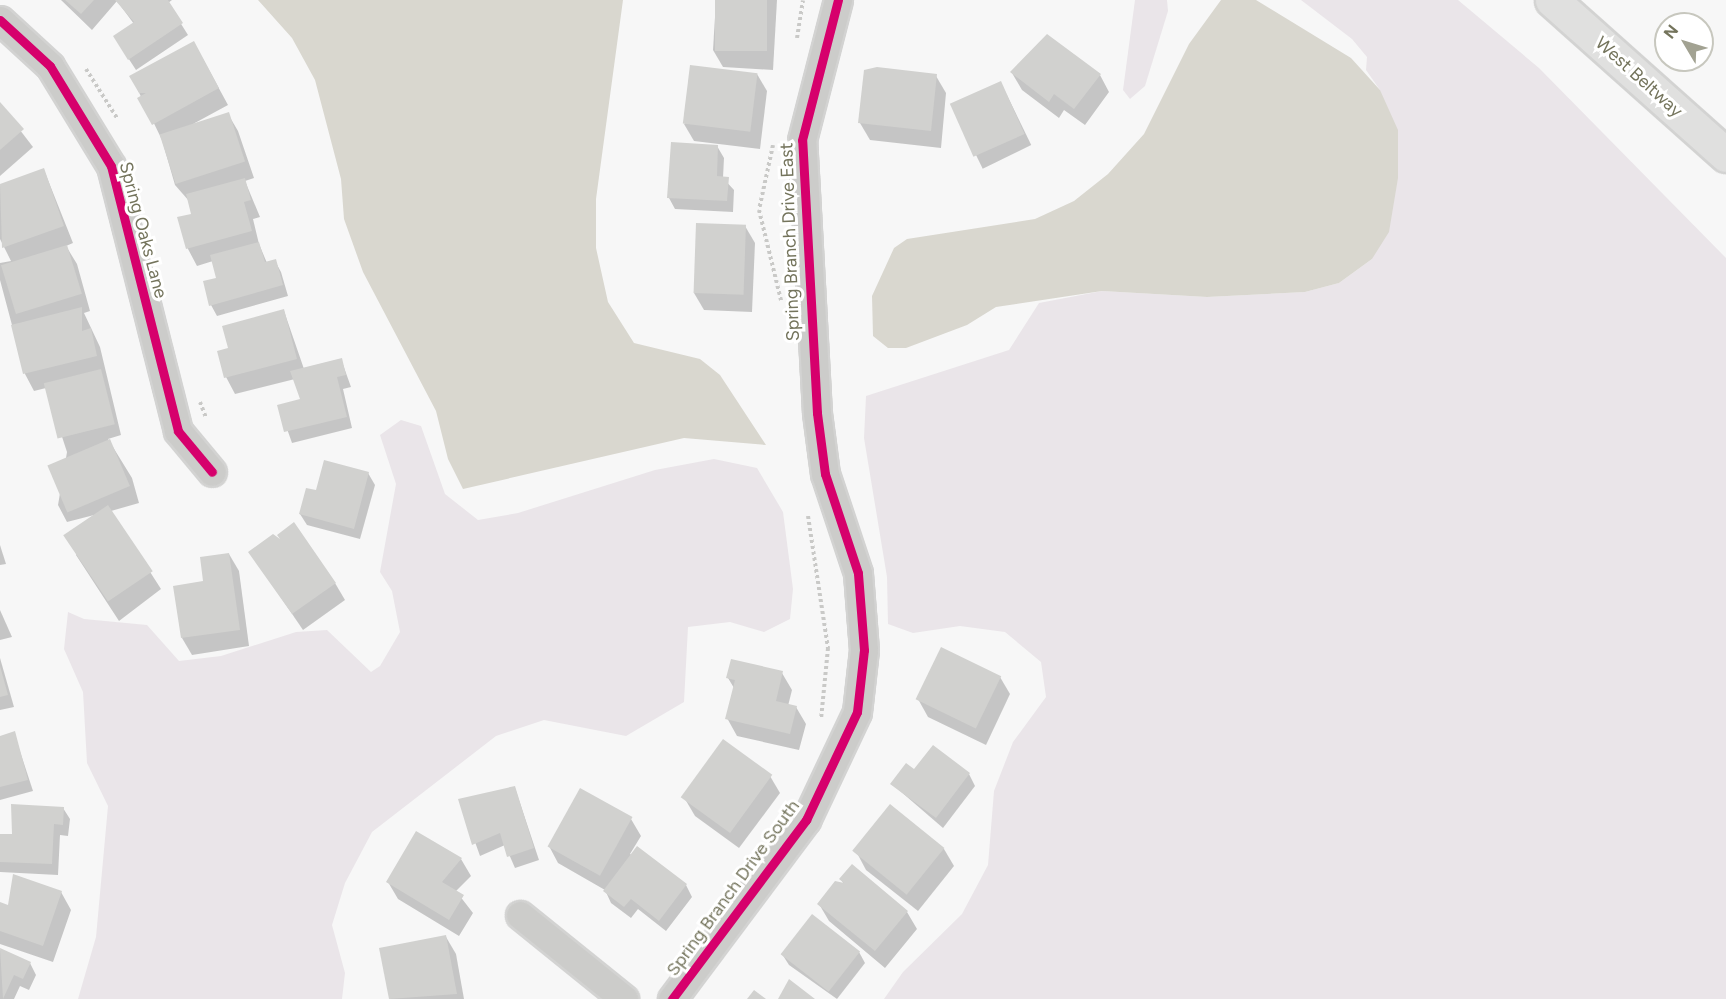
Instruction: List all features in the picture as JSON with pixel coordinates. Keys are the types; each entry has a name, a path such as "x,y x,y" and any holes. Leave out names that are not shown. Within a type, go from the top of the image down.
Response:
{"highway":[{"name":"West Beltway","path":"1552,0 1726,154"}],"street":[{"name":"Spring Branch Drive East","path":"823,450 808,320 802,140 838,0"},
{"name":"Spring Oaks Lane","path":"0,20 50,66 111,166 178,431 212,472"},
{"name":"Spring Branch Drive South","path":"672,999 806,820 856,712 864,650 858,573 825,474 823,450"},
{"path":"520,915 624,999"}],"path":[{"path":"797,42 803,0"},
{"path":"774,140 759,210 781,305"},
{"path":"807,506 828,648 826,704 819,723"}],"shaded area":[{"path":"258,0 623,0 596,199 596,248 608,302 634,343 700,359 720,375 766,445 684,438 463,489 448,459 436,411 363,272 344,219 341,179 315,80 292,38"},
{"path":"1135,0 1167,0 1168,11 1145,86 1130,99 1123,90"},
{"path":"1221,0 1256,0 1351,58 1380,90 1398,130 1398,178 1389,232 1372,259 1339,283 1305,292 1207,297 1102,291 996,307 967,325 906,348 888,348 873,336 872,296 894,248 907,239 1035,219 1074,201 1108,174 1144,134 1189,44"},
{"path":"1301,0 1458,0 1539,68 1726,258 1726,999 884,999 903,972 962,914 988,865 994,791 1013,742 1046,697 1041,662 1005,632 960,626 913,633 888,624 887,577 864,438 866,396 1009,350 1039,303 1102,291 1207,297 1305,292 1339,283 1372,259 1380,90 1366,70 1367,57 1352,39"},
{"path":"401,420 421,426 445,494 478,520 518,513 655,470 714,459 757,468 783,512 793,589 790,619 764,632 730,622 688,627 684,702 626,736 544,720 496,736 372,832 345,883 332,925 345,973 342,999 78,999 96,937 108,806 87,763 83,692 64,649 68,612 84,619 147,625 179,661 221,656 296,632 327,630 371,672 380,666 400,632 392,591 380,572 396,484 380,435"}],"building":[{"path":"65,0 94,0 81,14"},
{"path":"115,0 168,0 183,23 128,60 113,36 134,22"},
{"path":"715,0 767,0 767,51 715,51"},
{"path":"1047,34 1101,74 1074,109 1054,94 1049,102 1010,72"},
{"path":"194,41 219,88 152,125 137,98 146,93 139,93 129,76"},
{"path":"690,65 757,73 750,132 683,124"},
{"path":"877,67 937,74 931,131 858,123 864,70"},
{"path":"1001,81 1025,134 973,157 950,104"},
{"path":"0,102 24,129 0,150"},
{"path":"229,112 245,161 176,184 160,135"},
{"path":"671,142 718,145 717,176 729,177 727,201 667,198"},
{"path":"44,168 64,226 2,248 0,184"},
{"path":"245,178 251,200 244,202 252,231 186,249 177,217 191,214 186,194"},
{"path":"696,223 746,225 744,295 694,293"},
{"path":"259,242 265,262 276,259 283,285 209,306 203,281 216,278 210,255"},
{"path":"67,245 82,294 16,314 1,265"},
{"path":"82,307 82,331 91,328 97,356 23,374 11,325"},
{"path":"284,309 297,359 224,378 217,351 228,348 222,326"},
{"path":"342,358 346,375 337,377 347,417 284,432 277,405 300,399 290,371"},
{"path":"101,369 115,424 58,439 44,383"},
{"path":"110,439 130,486 67,513 47,466"},
{"path":"324,460 369,472 354,529 299,514 306,488 316,490"},
{"path":"108,505 153,571 108,602 63,535"},
{"path":"294,522 336,583 292,614 248,552 273,534 280,539 277,535"},
{"path":"229,553 240,630 181,638 173,586 203,581 200,557"},
{"path":"941,647 1001,676 976,729 916,699"},
{"path":"731,659 783,671 776,701 797,706 790,734 725,719 735,680 726,678"},
{"path":"0,666 8,695 0,697"},
{"path":"15,731 28,780 0,787 0,736"},
{"path":"723,739 772,775 730,833 681,797"},
{"path":"933,745 970,773 936,818 890,784 906,763 914,769"},
{"path":"515,786 534,848 507,857 500,833 472,845 458,799"},
{"path":"580,788 632,817 600,876 548,847"},
{"path":"11,804 64,807 63,825 54,824 52,864 0,862 0,834 12,834"},
{"path":"890,804 944,848 907,895 852,851"},
{"path":"416,831 462,858 442,882 464,895 449,920 386,882"},
{"path":"637,846 687,884 659,921 631,899 624,907 603,891"},
{"path":"852,864 908,911 875,951 817,904 835,881 844,883 839,879"},
{"path":"13,874 62,891 43,946 0,931 0,902 8,905"},
{"path":"812,914 860,952 829,992 781,954"},
{"path":"446,935 457,994 389,999 379,948"},
{"path":"0,948 31,962 23,979 14,975 3,999"},
{"path":"789,979 815,999 778,999"},
{"path":"754,990 766,999 747,999"}],"cycle path":[{"path":"672,999 806,820 857,712 864,650 858,573 825,474 817,413 802,140 838,0"},
{"path":"0,20 50,66 111,166 178,431 212,472"}]}
